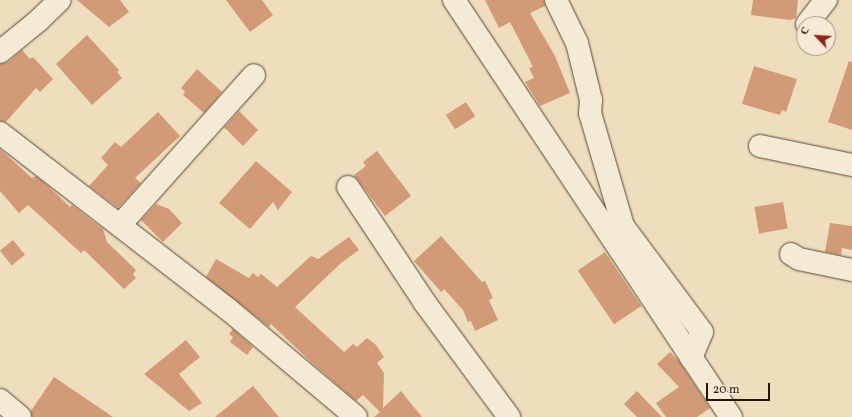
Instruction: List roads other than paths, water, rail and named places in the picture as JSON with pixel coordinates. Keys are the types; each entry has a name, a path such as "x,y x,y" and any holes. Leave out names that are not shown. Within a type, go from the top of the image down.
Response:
{"street":[{"path":"0,52 38,21 60,0"},
{"path":"454,0 731,417"},
{"path":"556,0 577,43 591,100 590,114 623,226 702,332 691,358"},
{"path":"813,16 826,0"},
{"path":"120,225 254,75"},
{"path":"0,133 109,220 120,225 228,310 356,417"},
{"path":"760,146 852,165"},
{"path":"348,187 425,303 509,417"},
{"path":"791,254 799,259 852,270"},
{"path":"0,400 20,417"}]}
